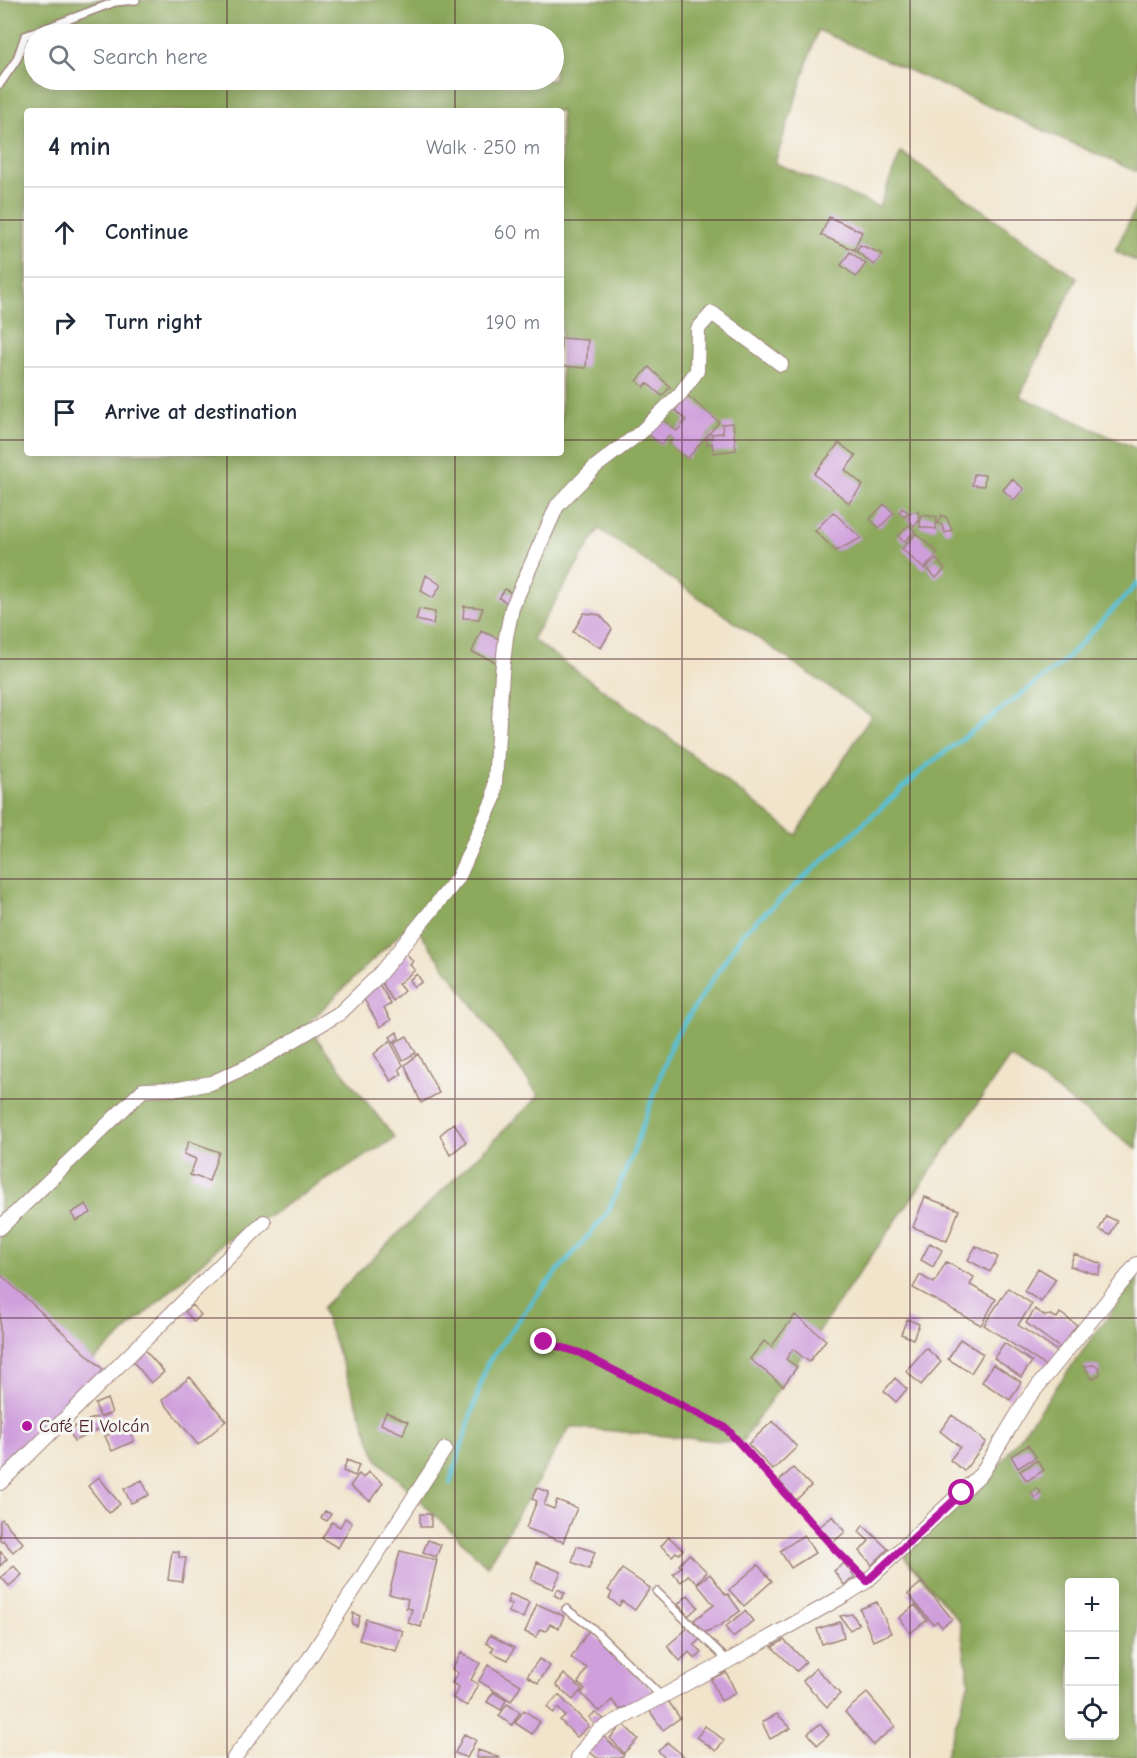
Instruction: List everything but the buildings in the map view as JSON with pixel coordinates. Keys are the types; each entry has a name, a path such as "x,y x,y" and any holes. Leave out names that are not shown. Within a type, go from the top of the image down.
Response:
{"street":[{"path":"0,1228 142,1090 180,1089 211,1083 255,1063 339,1013 377,976 458,878 494,798 506,637 512,608 557,506 595,467 641,432 680,394 697,371 698,329 712,313 781,364"},
{"path":"0,1483 264,1222"},
{"path":"578,1758 598,1731 728,1661 867,1581 982,1473 1025,1402 1137,1264"},
{"path":"234,1758 309,1659 446,1449"}],"lane":[{"path":"57,24 115,2 136,0"},
{"path":"0,84 17,59 24,39"},
{"path":"657,1592 728,1661"},
{"path":"566,1609 591,1626 662,1697"}],"path":[{"path":"544,1342 580,1353 726,1428 867,1581"}],"green space":[{"path":"0,0 1137,0 1137,172 818,30 775,163 879,207 901,152 1077,278 1020,396 1137,449 1137,1149 1010,1057 741,1443 570,1427 487,1566 377,1459 322,1308 539,1096 412,922 306,1025 395,1138 223,1243 40,1409 0,1417","holes":["599,529 871,716 796,835 669,737 532,639"]},
{"path":"1137,205 1137,262 1115,251"},
{"path":"1137,1277 1137,1758 945,1758 969,1682 960,1622 904,1557 997,1468"}],"waterway":[{"path":"450,1483 487,1364 537,1295 607,1214 633,1153 673,1040 743,933 928,765 1062,663 1137,584"}],"place":[{"name":"Café El Volcán","path":"27,1426"}],"route":[{"path":"544,1342 580,1353 726,1428 867,1581 962,1493"}]}
